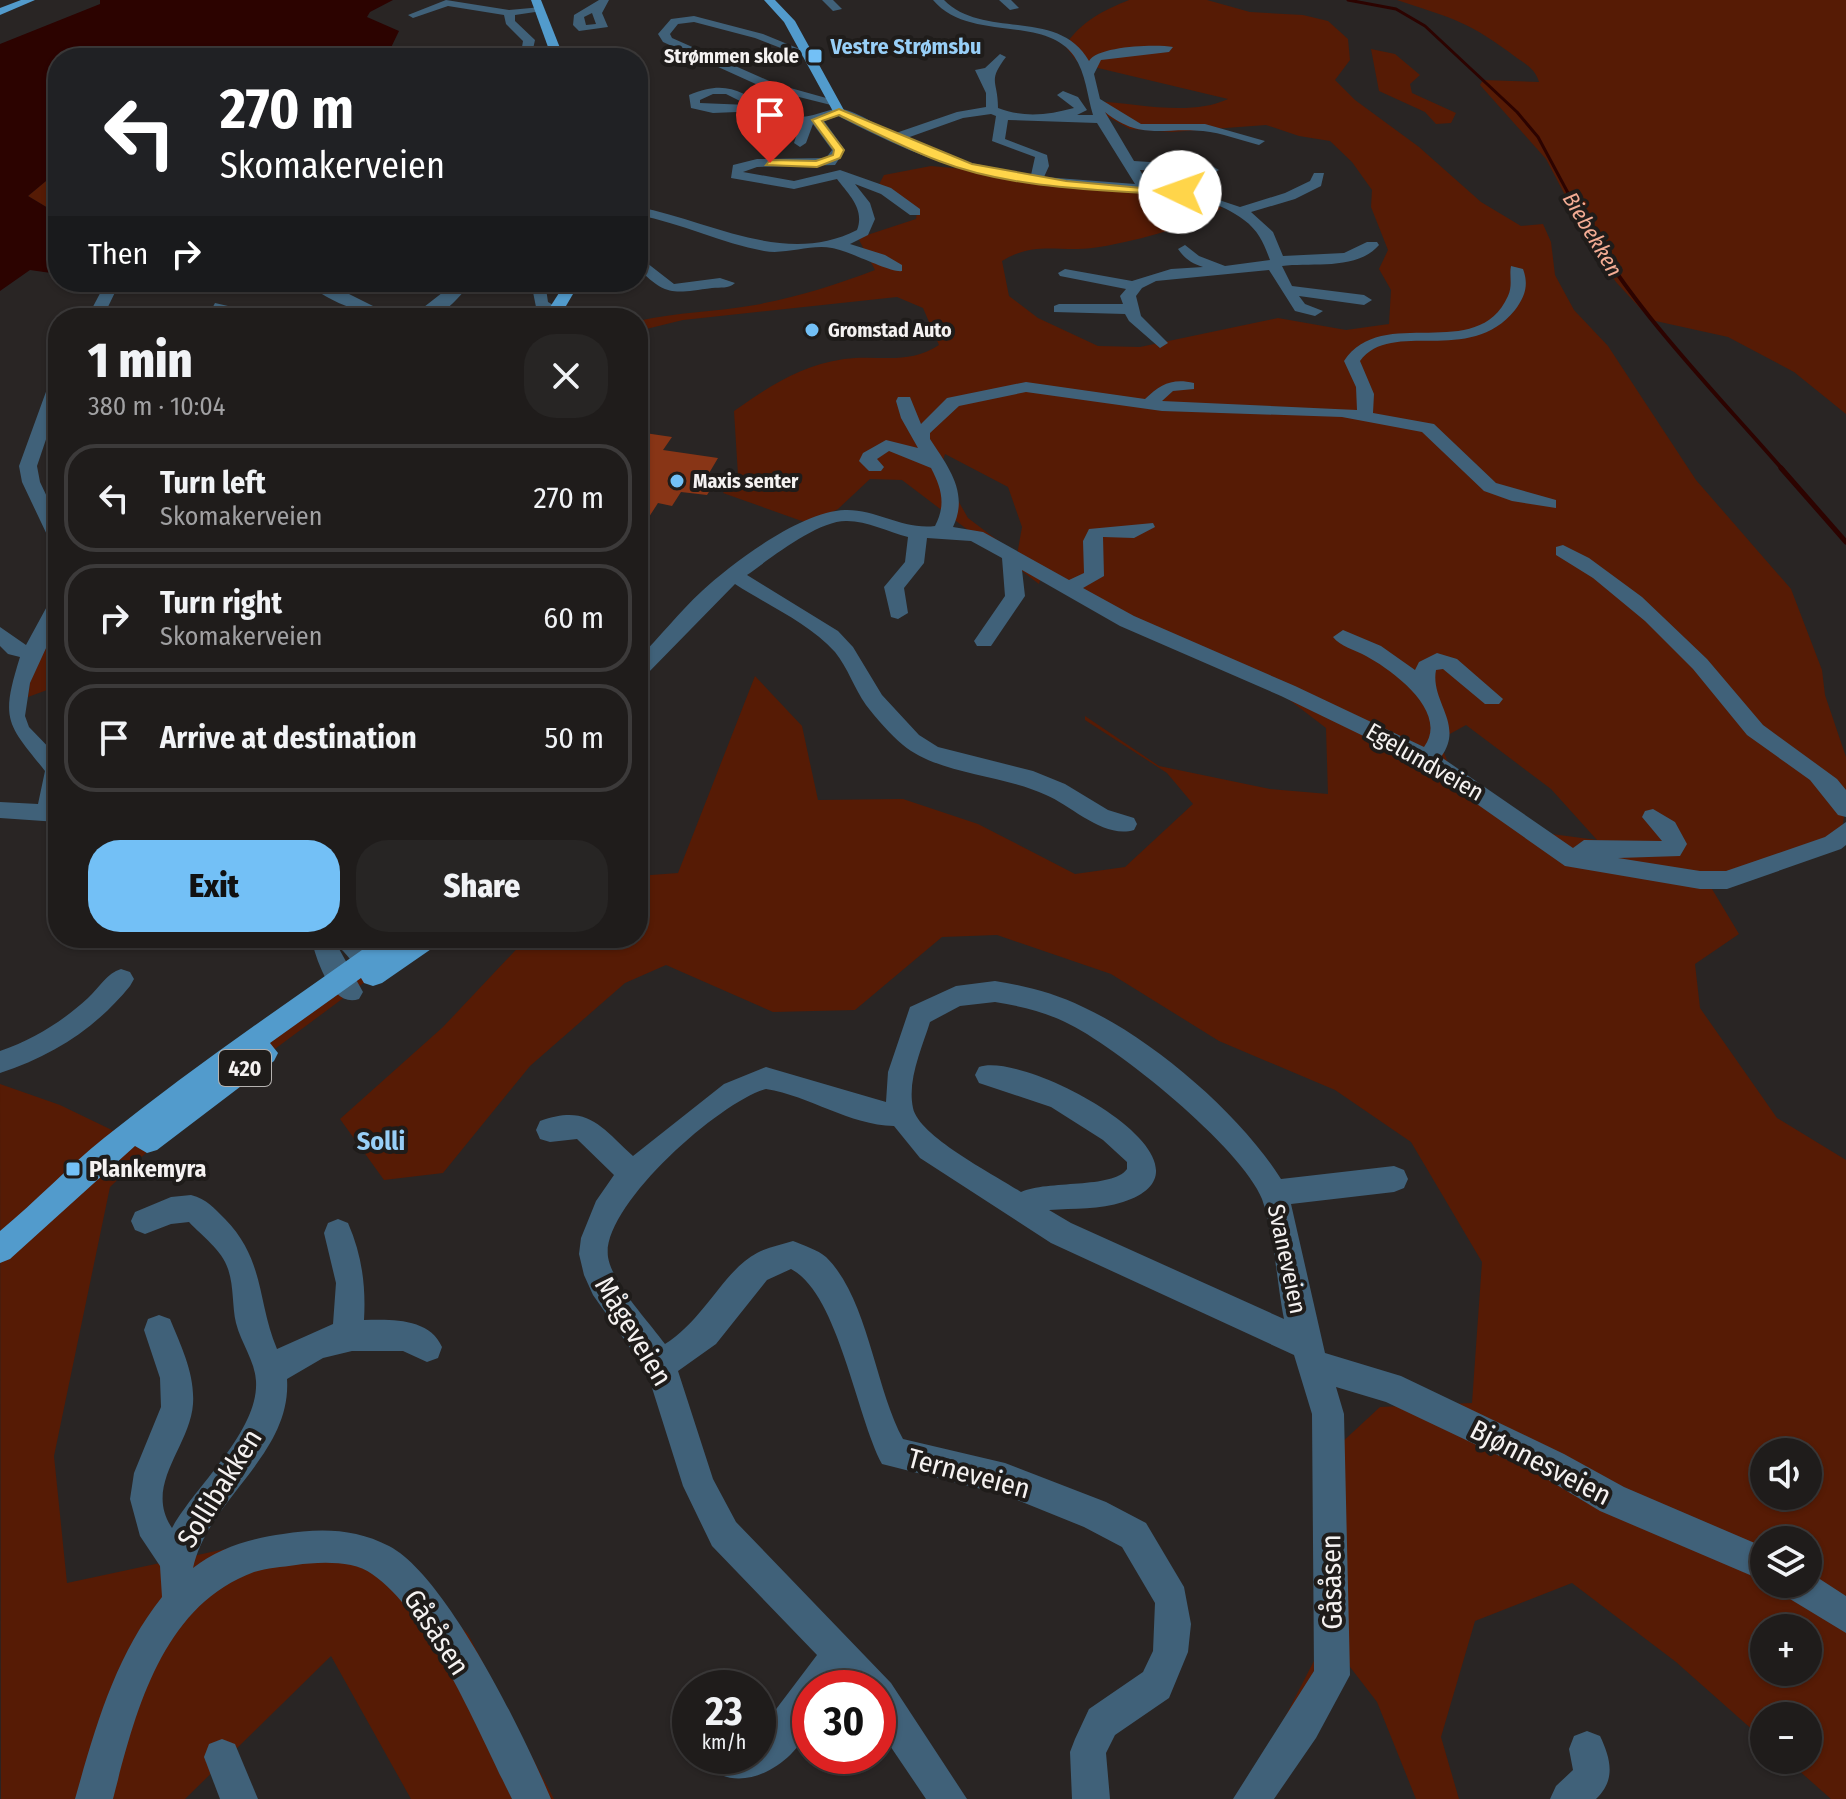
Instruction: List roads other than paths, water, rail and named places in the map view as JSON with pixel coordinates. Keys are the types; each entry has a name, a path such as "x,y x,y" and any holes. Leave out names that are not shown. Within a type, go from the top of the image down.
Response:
{"main road":[{"path":"769,0 789,21 835,106"},
{"path":"0,12 22,1"},
{"path":"537,5 554,48"},
{"name":"420","path":"371,967 389,948"},
{"name":"420","path":"0,1249 61,1197 88,1184 346,985 371,967 408,948"}],"street":[{"path":"827,0 837,9"},
{"path":"938,0 972,19 1059,38 1075,50 1090,71 1102,119 1144,190"},
{"path":"1004,0 1014,8"},
{"path":"413,15 447,3 509,13 537,5"},
{"path":"509,13 510,22 529,40 527,48"},
{"path":"808,55 768,38 694,19 675,21 664,34 667,40 714,62 835,106 893,138 970,167 1036,180 1207,198 1241,211 1263,228 1276,250 1276,263 1286,290 1300,308 1315,311"},
{"path":"1059,38 1070,34 1070,25"},
{"path":"1090,71 1094,60 1104,54 1169,49"},
{"path":"1000,57 984,75 997,113 998,141 1041,155 1042,166 1036,180"},
{"path":"759,108 713,109 695,105 693,98 710,85 737,91 759,108 778,117 812,120 839,150 830,162 757,163 738,168 736,175 794,185 840,174 886,191 915,212"},
{"path":"1024,119 1079,112 1079,104 1063,95"},
{"path":"1097,101 1120,120 1142,129 1206,128 1259,141"},
{"path":"800,143 812,120 835,106"},
{"path":"893,138 961,115 997,113 1024,119 1102,119"},
{"path":"1130,165 1212,170"},
{"path":"648,214 671,217 745,243 769,248 834,244 863,232 868,219 863,203 840,174"},
{"path":"1241,211 1301,191 1316,183 1319,176"},
{"path":"834,244 880,258 897,268"},
{"path":"1065,273 1134,286 1159,276 1353,256 1373,248 1372,245"},
{"path":"1185,249 1194,259 1228,271"},
{"path":"648,269 670,288 681,290 704,282 728,283"},
{"path":"1364,416 1367,405 1363,378 1352,361 1361,349 1383,339 1461,338 1488,327 1508,309 1518,294 1520,278 1516,269"},
{"path":"1134,286 1128,296 1134,318 1160,343"},
{"path":"1286,290 1364,300"},
{"path":"333,292 365,308"},
{"path":"434,308 456,292"},
{"path":"1059,309 1131,309"},
{"path":"1150,403 1169,386 1188,386"},
{"path":"921,441 922,432 953,402 1021,388 1150,403 1364,416 1428,428 1490,487 1512,496 1550,504"},
{"path":"904,401 908,421 938,465 955,498 954,510 942,531"},
{"path":"48,409 28,466 31,482 48,518"},
{"path":"875,467 868,461 869,457 886,445 905,448 938,465"},
{"name":"Egelundveien","path":"648,661 667,643 704,595 789,537 834,516 850,515 918,534 942,531 976,536 1127,621 1288,691 1425,757 1573,860 1700,880 1727,880 1833,843 1846,831"},
{"path":"1067,588 1094,576 1092,541 1096,533 1106,529 1132,533 1146,527"},
{"path":"898,613 894,587 914,563 918,534"},
{"path":"1563,551 1592,567 1615,586 1701,665 1754,729 1838,790 1846,809"},
{"path":"984,641 1015,596 1011,555"},
{"path":"734,575 831,636 846,652 874,700 911,740 931,753 1025,777 1100,816 1126,824"},
{"path":"48,621 30,653 14,710 19,729 48,761"},
{"path":"0,634 15,649 30,653"},
{"path":"1343,637 1377,651 1394,663 1430,702"},
{"path":"1425,757 1439,743 1441,723 1423,683 1426,667 1437,660 1450,664 1492,699"},
{"path":"0,810 48,813"},
{"path":"1554,845 1580,849 1672,850 1675,844 1671,834 1653,817"},
{"path":"326,948 328,958 346,985"},
{"path":"357,948 371,967"},
{"path":"0,1062 29,1054 111,992 121,979"},
{"name":"Svaneveien","path":"1008,994 1041,1001 1126,1042 1228,1135 1254,1163 1274,1193 1310,1355 1061,1233 930,1149 902,1114 901,1072 919,1015 958,996 1008,994"},
{"path":"988,1075 1013,1078 1055,1095 1111,1130 1139,1157 1142,1168 1139,1177 1126,1188 1112,1192 1039,1197 1022,1206"},
{"name":"Mågeveien","path":"855,1670 724,1534 710,1512 660,1364 604,1285 593,1257 599,1227 617,1192 702,1113 754,1079 766,1078 802,1087 854,1107 902,1114"},
{"path":"550,1130 582,1126 633,1175"},
{"path":"1274,1193 1394,1179"},
{"name":"Sollibakken","path":"145,1221 170,1211 189,1207 197,1210 240,1261 251,1323 270,1372 270,1394 257,1432 243,1459 198,1514 176,1558 180,1603"},
{"path":"338,1233 351,1283 348,1333"},
{"name":"Terneveien","path":"660,1364 684,1351 706,1332 767,1263 794,1255 809,1260 830,1282 878,1429 893,1453 1005,1479 1094,1514 1134,1535 1172,1599 1174,1624 1170,1652 1156,1685 1102,1722 1088,1752 1091,1799"},
{"name":"Sollibakken","path":"159,1330 170,1356 178,1405 174,1423 150,1476 146,1502 149,1527 176,1558"},
{"path":"270,1372 310,1347 348,1333 402,1335 420,1340 427,1347"},
{"name":"Bjønnesveien","path":"1310,1355 1390,1387 1553,1465 1612,1499 1750,1558"},
{"name":"Gåsåsen","path":"1252,1799 1303,1725 1332,1675 1328,1414 1310,1355"},
{"name":"Gåsåsen","path":"94,1799 110,1738 138,1658 180,1603 200,1584 246,1556 290,1548 334,1546 361,1550 387,1563 423,1602 453,1650 532,1799"},
{"path":"1818,1598 1846,1616"},
{"path":"828,1670 840,1654"},
{"path":"776,1739 792,1718"},
{"path":"896,1722 948,1799"},
{"path":"1569,1799 1591,1778 1592,1760 1587,1749"},
{"path":"222,1757 239,1799"}],"waterway":[{"name":"Biebekken","path":"1348,0 1396,9 1425,26 1517,112 1538,137 1575,206"},
{"name":"Biebekken","path":"1574,204 1595,241 1644,310 1783,470"},
{"name":"Biebekken","path":"1781,468 1846,542"}],"place":[{"name":"Strømmen skole","path":"815,56"},
{"name":"Gromstad Auto","path":"812,330"},
{"name":"Maxis senter","path":"677,481"},
{"name":"Plankemyra","path":"73,1169"}],"district":[{"name":"Vestre Strømsbu","path":"906,46"},
{"name":"Solli","path":"381,1141"}]}
